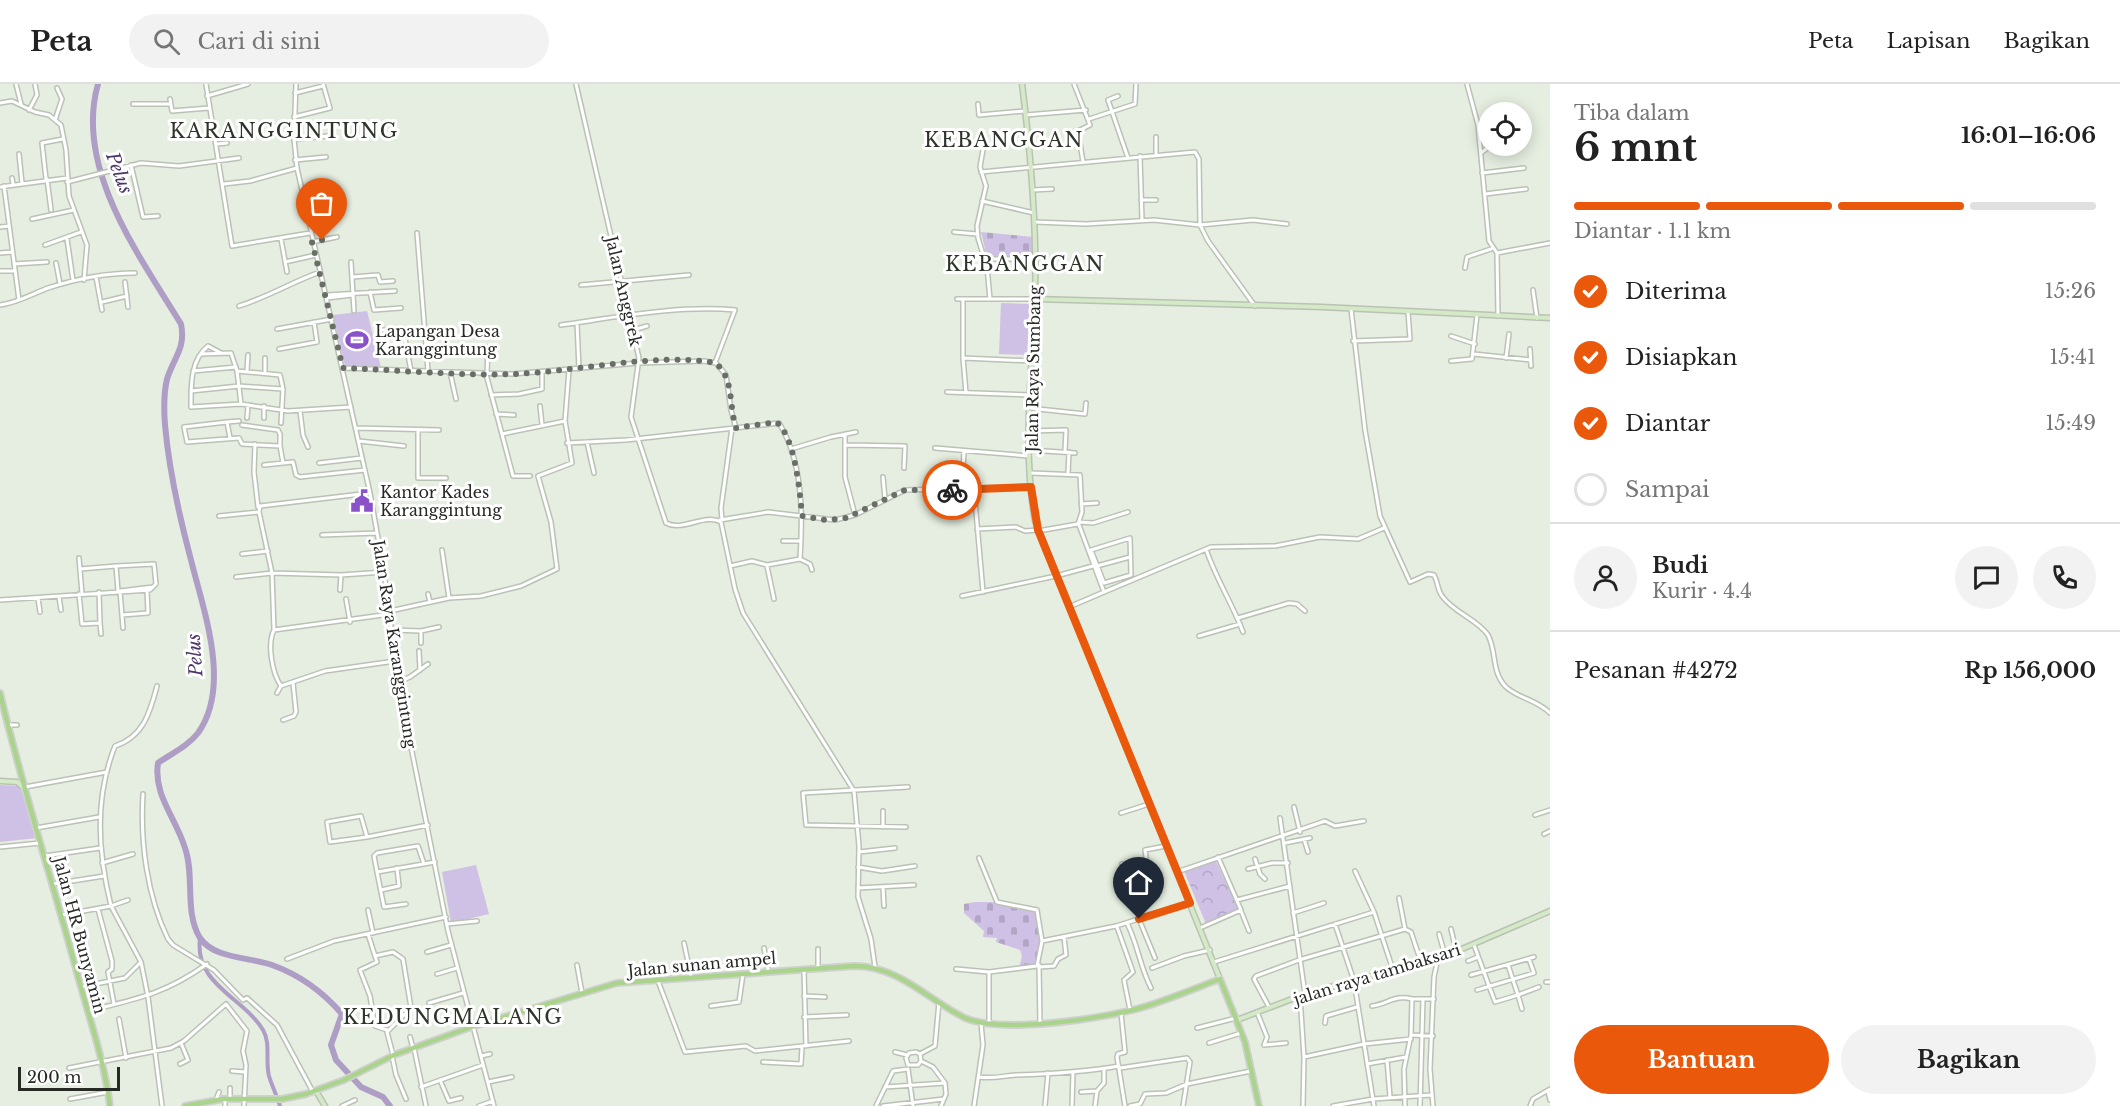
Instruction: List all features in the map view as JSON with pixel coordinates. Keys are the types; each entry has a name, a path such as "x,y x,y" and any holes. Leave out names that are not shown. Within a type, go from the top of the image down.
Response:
{"main road":[{"name":"Jalan HR Bunyamin","path":"0,693 19,769 102,1063 110,1106"},
{"name":"Jalan sunan ampel","path":"185,1106 227,1099 282,1099 315,1091 344,1080 424,1041 617,983 768,970 874,967 897,975 971,1021 989,1024 1040,1023 1121,1012 1171,998 1220,979"},
{"path":"1220,979 1241,1033 1259,1106"}],"street":[{"path":"16,84 21,104"},
{"path":"29,110 37,95 34,84"},
{"path":"206,84 224,184 232,246 310,233"},
{"path":"207,96 248,84"},
{"name":"Jalan Raya Karanggintung","path":"296,84 294,139 297,168 370,493 390,612 398,682 447,924 471,1027 494,1106"},
{"name":"Jalan Anggrek","path":"576,84 639,363 632,405 637,439 666,523 675,526 721,520"},
{"name":"Jalan Raya Sumbang","path":"1022,84 1032,168 1034,213 1035,299 1029,408 1031,487 1038,530 1220,979"},
{"path":"1074,84 1089,119 1089,127 1078,130 1083,162"},
{"path":"1089,119 1136,103 1136,84"},
{"path":"1467,84 1478,122"},
{"path":"294,117 330,108 323,85 295,93"},
{"path":"55,120 62,99 57,88"},
{"path":"1118,96 1108,99 1128,158"},
{"path":"170,99 172,111 209,108"},
{"path":"0,103 12,101 21,104 29,110 49,115 61,125 71,211 79,233 87,245 84,280"},
{"path":"133,105 170,104"},
{"path":"978,104 979,115 1086,110"},
{"path":"294,139 328,136"},
{"path":"1156,137 1156,155"},
{"path":"51,210 42,143 64,138"},
{"path":"217,144 227,143"},
{"path":"984,144 980,167 986,182 978,216 977,234 986,259 990,299"},
{"path":"981,172 1185,151 1198,153 1200,225 1208,241 1255,306"},
{"path":"19,154 22,183"},
{"path":"1140,156 1142,220"},
{"path":"1481,156 1492,249 1497,253 1550,243"},
{"path":"296,160 326,157"},
{"path":"19,300 2,186 46,179 67,180 147,162 179,166 239,158"},
{"path":"131,165 143,217 158,216"},
{"path":"224,184 250,181 297,168"},
{"path":"1482,173 1524,168"},
{"path":"12,178 13,184"},
{"path":"1033,190 1052,189"},
{"path":"1485,194 1526,189"},
{"path":"1141,200 1156,200"},
{"path":"982,201 1034,213"},
{"path":"32,219 71,211"},
{"path":"1034,222 1086,224 1142,220 1200,225 1254,220 1287,224"},
{"path":"0,227 9,226"},
{"path":"954,232 977,234"},
{"path":"45,245 79,233"},
{"path":"417,233 428,371"},
{"path":"312,242 337,237"},
{"path":"67,239 73,280"},
{"path":"281,239 287,273"},
{"path":"1466,268 1467,257 1492,249"},
{"path":"0,253 12,252"},
{"path":"1497,253 1498,316"},
{"path":"285,262 316,255"},
{"path":"986,259 1035,259"},
{"path":"14,264 47,262"},
{"path":"351,262 354,311"},
{"path":"56,263 60,285"},
{"path":"0,272 15,271"},
{"path":"239,306 268,297 290,284 321,272"},
{"path":"0,305 73,280 135,273"},
{"path":"581,285 689,275"},
{"path":"352,277 378,276 380,282 393,281"},
{"path":"96,277 102,310"},
{"path":"125,282 128,307"},
{"path":"1533,290 1537,318"},
{"path":"327,297 395,291"},
{"path":"370,292 374,310 401,308"},
{"path":"102,302 127,296"},
{"path":"957,299 1322,307 1550,318"},
{"path":"963,299 963,358 966,393"},
{"path":"561,325 594,319 706,308 735,310 717,364"},
{"path":"1350,309 1376,496 1384,528 1409,582 1428,574 1434,575 1438,591 1446,601 1480,627 1489,637 1495,668 1506,687 1538,701 1550,713"},
{"path":"1353,341 1410,339 1408,312"},
{"path":"1450,361 1471,360 1474,354 1477,315"},
{"path":"277,329 332,319"},
{"path":"279,349 317,342 314,322"},
{"path":"577,323 579,369"},
{"path":"633,330 647,326"},
{"path":"383,330 403,328 411,371"},
{"path":"1506,358 1509,334"},
{"path":"1450,336 1475,344"},
{"path":"221,352 208,345 200,354 193,371 192,408 241,404 300,411 351,407"},
{"path":"488,346 486,374 514,478 530,476"},
{"path":"1530,349 1532,366"},
{"path":"200,354 231,353 236,369 241,404"},
{"path":"1474,354 1530,360"},
{"path":"247,371 248,355"},
{"path":"265,358 265,371"},
{"path":"963,358 1031,361"},
{"path":"343,368 486,374 693,360 717,364 727,377 734,428 721,508 721,520 730,566 743,613 773,665 853,790 858,826 860,906 872,945 874,967"},
{"path":"193,371 236,369 265,371 280,375 283,389 281,423"},
{"path":"274,630 350,622 449,598 481,596 521,586 557,570 551,522 538,476 572,463 565,421 569,370"},
{"path":"450,372 456,399"},
{"path":"491,395 520,394 542,389 542,372"},
{"path":"191,390 239,386 283,389"},
{"path":"947,392 1029,395"},
{"path":"1029,408 1085,414 1086,404"},
{"path":"247,418 248,405"},
{"path":"264,406 264,418"},
{"path":"540,406 543,425"},
{"path":"300,411 303,435 308,447"},
{"path":"496,414 514,414"},
{"path":"239,421 185,426 185,441 240,438 242,444 280,446"},
{"path":"502,434 565,421"},
{"path":"227,422 230,438"},
{"path":"567,442 637,439 778,422 791,449 802,516 800,558"},
{"path":"242,426 278,430 283,462"},
{"path":"356,428 438,430"},
{"path":"418,430 418,478 446,478"},
{"path":"1030,430 1066,430 1068,473"},
{"path":"791,449 856,432"},
{"path":"845,434 845,477 855,515"},
{"path":"359,441 404,446"},
{"path":"587,442 594,473"},
{"path":"255,444 254,472 258,507 272,573 274,630 271,637 274,673 281,686"},
{"path":"845,445 905,446 904,468"},
{"path":"935,448 1031,456"},
{"path":"1030,450 1075,453"},
{"path":"962,490 964,451"},
{"path":"320,463 362,458"},
{"path":"264,465 293,462 296,475 300,477 365,470"},
{"path":"1031,473 1079,475 1081,504 1079,523 1104,592"},
{"path":"884,477 885,499"},
{"path":"721,520 768,512 835,520 855,515 905,490 1031,487"},
{"path":"975,489 983,592"},
{"path":"258,507 312,498 370,493"},
{"path":"1081,504 1097,502"},
{"path":"219,516 259,512"},
{"path":"977,529 1038,530 1093,523 1128,512"},
{"path":"1069,607 1206,549 1291,544 1320,537 1350,539 1384,528"},
{"path":"322,535 377,533"},
{"path":"1130,538 1131,575 1104,583 1095,566 1091,550 1130,538"},
{"path":"783,541 801,541"},
{"path":"1206,549 1219,583 1229,597 1243,632"},
{"path":"442,550 449,598"},
{"path":"242,554 267,551"},
{"path":"962,596 1056,576 1131,556"},
{"path":"79,558 82,624 100,623"},
{"path":"730,566 752,561 767,565 800,558 810,564 812,570"},
{"path":"0,600 99,592 147,591 156,584 152,563 80,569"},
{"path":"767,565 774,599"},
{"path":"116,566 123,628"},
{"path":"236,577 272,573 341,575 384,572"},
{"path":"340,590 341,575"},
{"path":"1123,577 1125,583"},
{"path":"119,591 153,587"},
{"path":"122,615 148,613 147,591"},
{"path":"99,592 101,634"},
{"path":"428,594 430,602"},
{"path":"59,596 61,610"},
{"path":"38,598 40,612"},
{"path":"346,599 350,622"},
{"path":"1238,618 1289,603 1297,604 1305,611"},
{"path":"1199,636 1240,624"},
{"path":"392,630 421,631 438,627"},
{"path":"421,631 421,643"},
{"path":"419,651 420,670"},
{"path":"277,693 281,686 325,671 395,661"},
{"path":"398,682 428,664"},
{"path":"283,720 294,716 296,712 293,683"},
{"path":"157,687 150,712 127,743 115,746 99,817 102,863 111,906 141,962 148,996 162,1106"},
{"path":"7,725 17,725"},
{"path":"11,781 18,774 19,769"},
{"path":"0,781 11,781 24,787 108,772"},
{"path":"906,827 808,825 805,823 803,793 908,787"},
{"path":"142,794 142,836 152,888 172,945 207,964 243,1000 247,998 276,1023 325,1106"},
{"path":"1121,813 1149,804"},
{"path":"1294,807 1300,832"},
{"path":"1535,815 1550,810"},
{"path":"883,811 883,828"},
{"path":"368,837 361,816 327,822 330,842 368,837 428,825"},
{"path":"36,828 99,817"},
{"path":"1280,818 1288,862 1302,995 1303,1106"},
{"path":"1177,872 1217,857 1300,832 1325,821 1335,826 1364,821"},
{"path":"1544,834 1550,831"},
{"path":"1285,843 1310,838"},
{"path":"1304,839 1308,852"},
{"path":"0,847 41,843"},
{"path":"406,904 385,907 374,856 377,853 418,846 423,864"},
{"path":"1146,857 1145,850 1166,846"},
{"path":"45,856 100,848"},
{"path":"859,852 895,848"},
{"path":"102,863 133,854"},
{"path":"1217,857 1249,931"},
{"path":"979,858 997,902 1037,910 1041,941 1040,1023"},
{"path":"1255,859 1265,879"},
{"path":"376,872 435,862"},
{"path":"1248,869 1288,862"},
{"path":"1122,864 1126,884 1131,886 1155,958"},
{"path":"858,867 884,871 915,866"},
{"path":"380,890 399,886 397,868"},
{"path":"1355,871 1374,912 1393,970"},
{"path":"53,884 104,876"},
{"path":"858,888 914,885"},
{"path":"1237,900 1290,886"},
{"path":"883,887 884,906"},
{"path":"1399,898 1405,929"},
{"path":"62,915 98,909 128,900"},
{"path":"1041,941 1116,926 1190,903"},
{"path":"1293,913 1324,903"},
{"path":"98,909 112,961 109,981 114,1005"},
{"path":"368,910 370,934 377,962 360,970 370,996 375,1026 388,1030"},
{"path":"1200,928 1241,911"},
{"path":"1214,962 1374,912"},
{"name":"jalan raya tambaksari","path":"1236,1019 1302,995 1445,956 1550,912"},
{"path":"287,959 326,943 446,917"},
{"path":"447,924 477,921"},
{"path":"1127,923 1139,948 1143,972 1151,988"},
{"path":"1335,924 1354,981 1374,1106"},
{"path":"1116,926 1132,972 1124,980 1130,1010"},
{"path":"1451,928 1456,951"},
{"path":"1269,1007 1255,977 1343,946 1405,929 1412,932 1421,962"},
{"path":"1439,934 1445,956"},
{"path":"956,969 989,972 1039,965 1054,966 1058,959 1066,956 1064,937"},
{"path":"684,943 691,976"},
{"path":"427,952 452,945"},
{"path":"1474,945 1495,1002 1539,987"},
{"path":"765,948 768,970"},
{"path":"818,967 819,949"},
{"path":"1152,968 1184,956 1210,950"},
{"path":"375,956 393,952 403,958 411,1008 388,1030 387,1035 396,1075 406,1099"},
{"path":"1468,961 1479,957"},
{"path":"1471,975 1534,957"},
{"path":"1433,1106 1431,1095 1434,999 1438,958"},
{"path":"1477,990 1534,973 1529,959"},
{"path":"81,987 125,978 141,962"},
{"path":"88,1011 148,996 181,982 207,964"},
{"path":"577,965 582,993"},
{"path":"1508,965 1522,1010"},
{"path":"437,974 457,968"},
{"path":"763,1062 801,1064 804,1047 804,968"},
{"path":"711,1006 739,1002 744,972"},
{"path":"989,972 989,1024"},
{"path":"657,979 685,1052 746,1046 754,1051 849,1041"},
{"path":"429,1003 463,993"},
{"path":"804,996 825,997"},
{"path":"1372,1006 1385,1004 1396,997 1434,999"},
{"path":"1405,1106 1403,1096 1406,1057 1411,1037 1412,999"},
{"path":"1420,1106 1424,999"},
{"path":"920,1054 935,1046 938,1001"},
{"path":"69,1068 156,1053 181,1042 226,1004 247,1031 243,1051 244,1106"},
{"path":"1325,1023 1326,1016 1358,1007"},
{"path":"1121,1012 1125,1052 1117,1055 1125,1106"},
{"path":"1257,1012 1267,1037 1264,1046 1286,1043"},
{"path":"804,1017 847,1015"},
{"path":"119,1019 126,1058"},
{"path":"1197,1028 1236,1019"},
{"path":"974,1106 983,1044 981,1023"},
{"path":"1209,1043 1241,1033"},
{"path":"1304,1057 1364,1044 1433,1035"},
{"path":"410,1038 426,1106"},
{"path":"180,1064 188,1061 181,1042"},
{"path":"896,1052 907,1055 913,1051 920,1054"},
{"path":"481,1056 490,1054"},
{"path":"920,1054 921,1061"},
{"path":"907,1055 913,1104"},
{"path":"1367,1064 1406,1057"},
{"path":"979,1077 1002,1079 1011,1076 1073,1072 1186,1058 1190,1062 1183,1106"},
{"path":"1387,1060 1390,1097"},
{"path":"907,1063 913,1067 921,1061"},
{"path":"921,1061 933,1067 945,1083 941,1106"},
{"path":"420,1087 483,1065"},
{"path":"1081,1092 1097,1091 1103,1086 1104,1068"},
{"path":"876,1106 892,1071 908,1069"},
{"path":"232,1071 245,1072"},
{"path":"1130,1106 1140,1104 1145,1094 1166,1093 1185,1084 1251,1071"},
{"path":"1072,1106 1073,1072"},
{"path":"1045,1106 1048,1074"},
{"path":"488,1082 512,1077"},
{"path":"440,1080 449,1101 461,1098"},
{"path":"885,1087 945,1083"},
{"path":"225,1106 230,1088"},
{"path":"1530,1106 1533,1099 1549,1090 1550,1100"},
{"path":"1095,1106 1097,1091"},
{"path":"70,1099 108,1092"},
{"path":"216,1100 219,1092"},
{"path":"1333,1106 1390,1097 1431,1095"},
{"path":"883,1106 944,1099"},
{"path":"342,1106 354,1100"},
{"path":"478,1106 493,1101"}],"green space":[{"path":"981,232 1033,237 1033,258 987,257"},
{"path":"1001,303 1030,304 1027,355 999,354"},
{"name":"Lapangan Desa Karanggintung","path":"367,311 381,368 345,366 333,315"},
{"path":"0,785 20,786 37,838 0,842"},
{"path":"1215,859 1239,910 1206,924 1184,871"},
{"path":"476,865 489,914 451,923 442,872"},
{"path":"995,902 1002,906 1034,908 1039,914 1040,941 1036,965 1019,968 1022,956 1020,950 996,942 997,938 983,937 984,931 964,913 964,904"}],"waterway":[{"name":"Pelus","path":"98,84 93,116 95,147 103,179 130,240 181,324 182,332 181,346 166,384 165,425 175,493 212,647 213,693 208,714 198,733 184,746 158,763 157,775 162,796 181,837 188,859 192,917 195,928 206,945 214,950 282,969 301,979 327,998 342,1014 331,1045 336,1060 361,1087 383,1097 390,1106"},
{"path":"200,939 200,955 212,979 255,1019 263,1030 267,1041 269,1076 280,1106"}],"way so far":[{"path":"322,240 312,242 327,295 343,368 512,374 693,360 715,363 722,368 727,377 736,428 776,422 783,429 794,458 802,516 835,520 855,515 905,490 952,490"}],"place":[{"name":"Lapangan Desa Karanggintung","path":"357,340"},
{"name":"Kantor Kades Karanggintung","path":"362,501"}],"district":[{"name":"KARANGGINTUNG","path":"284,131"},
{"name":"KEBANGGAN","path":"1004,140"},
{"name":"KEBANGGAN","path":"1025,264"},
{"name":"KEDUNGMALANG","path":"453,1017"}],"route":[{"path":"952,490 1031,487 1038,530 1190,903 1139,919"}]}
